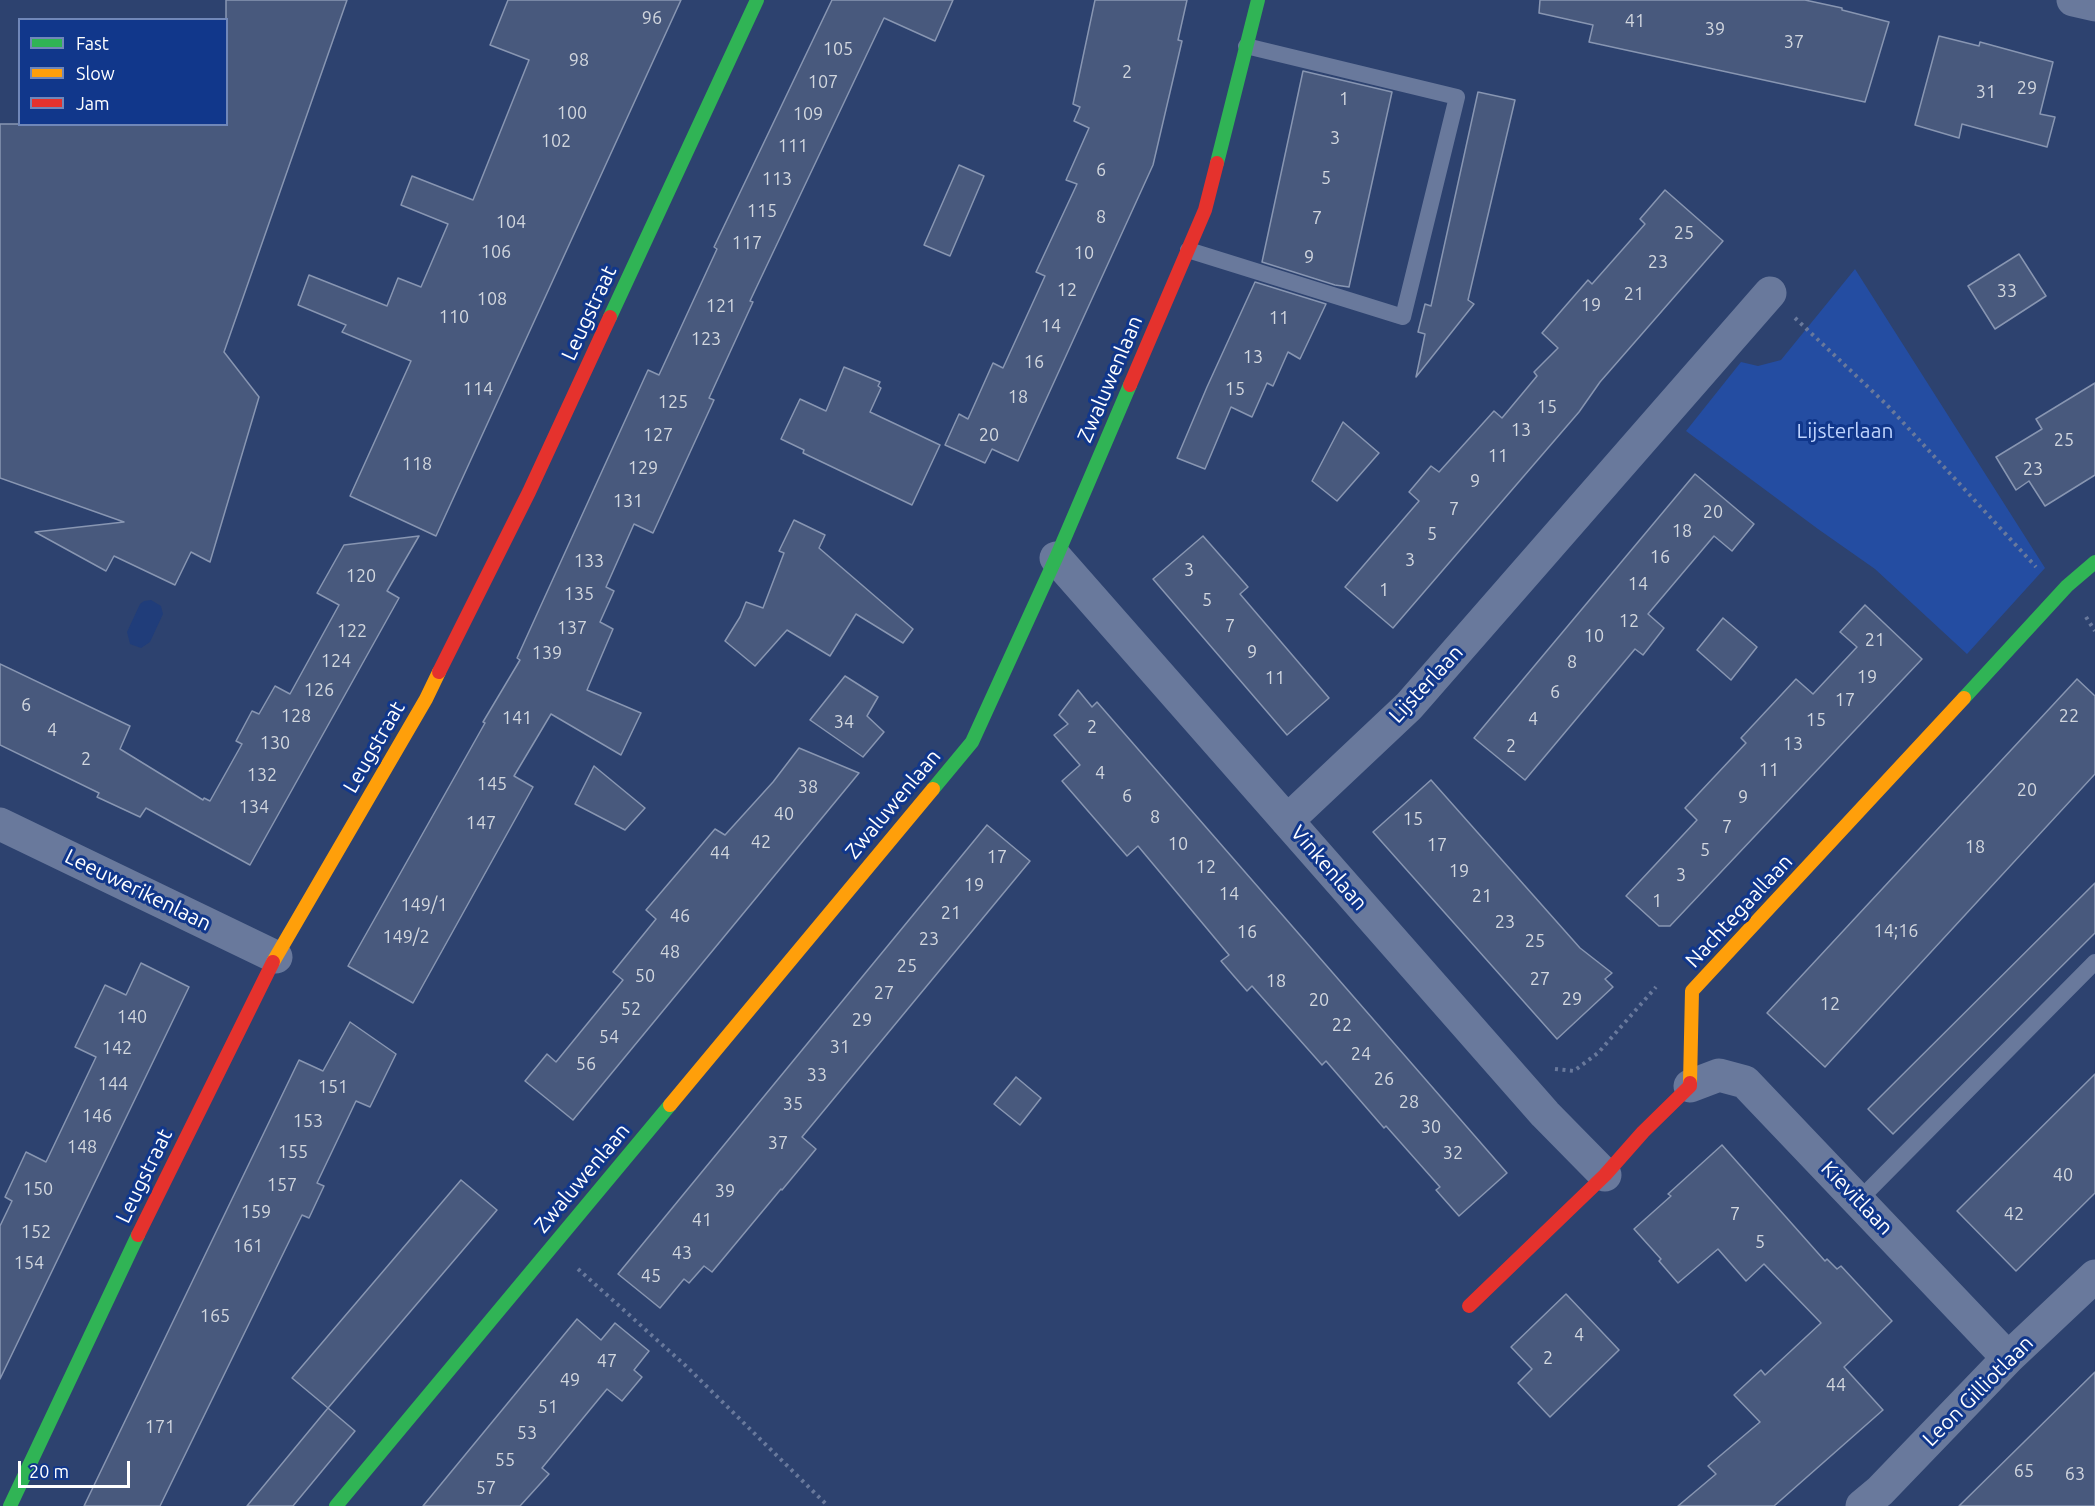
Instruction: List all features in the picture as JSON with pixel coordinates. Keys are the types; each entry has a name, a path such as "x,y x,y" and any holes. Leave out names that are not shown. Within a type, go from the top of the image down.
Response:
{"street":[{"name":"Leugstraat","path":"10,1506 103,1306 276,957 426,699 529,492 757,0"},
{"name":"Zwaluwenlaan","path":"336,1506 972,742 1056,558 1205,210 1258,0"},
{"path":"2073,0 2095,5"},
{"name":"Lijsterlaan","path":"1287,821 1409,706 1770,293"},
{"name":"Vinkenlaan","path":"1056,558 1545,1114 1605,1175"},
{"name":"Nachtegaallaan","path":"1690,1086 1692,991 2060,594 2095,562"},
{"name":"Leeuwerikenlaan","path":"0,824 276,957"},
{"name":"Kievitlaan","path":"1690,1086 1719,1075 1745,1082 2008,1358"},
{"path":"1468,1306 1605,1175 1643,1132 1690,1086"},
{"name":"Leon Gilliotlaan","path":"1878,1501 2008,1358 2095,1276"}],"lane":[{"path":"1188,250 1402,317 1457,98 1246,46"},
{"path":"1859,1200 2095,962"}],"path":[{"path":"1770,293 1886,404 2060,594"},
{"path":"1546,1068 1574,1071 1598,1053 1659,984"},
{"path":"553,1246 686,1366 828,1506"}],"green space":[{"name":"Lijsterlaan","path":"1855,269 2045,568 1967,654 1875,569 1686,431 1741,362 1758,366 1781,360"}],"shaded area":[{"path":"151,600 161,606 163,614 150,642 141,648 130,644 127,632 140,604"}],"building":[{"path":"226,0 347,0 224,352 259,397 210,562 191,552 175,585 114,556 106,571 35,532 124,522 0,478 0,124 18,124 18,126 228,126 228,18 226,18"},
{"path":"508,0 681,0 436,536 350,496 411,361 342,332 346,325 298,305 309,275 387,306 398,278 421,287 448,224 401,205 412,176 473,200 529,60 490,45"},
{"path":"832,0 953,0 935,41 884,18 750,301 753,302 709,398 714,400 653,533 634,524 606,587 614,591 600,622 613,629 587,690 641,713 621,755 551,714 514,776 533,787 413,1003 348,966 485,723 483,722 520,660 517,658 648,370 659,375 717,249 714,247"},
{"path":"1095,0 1187,0 1178,40 1182,41 1153,165 1018,461 992,449 985,463 945,445 959,414 968,419 993,363 1003,368 1045,276 1036,272 1077,184 1066,180 1089,128 1074,121 1080,107 1073,104"},
{"path":"1540,0 1805,0 1889,22 1865,102 1589,42 1593,25 1539,13"},
{"path":"1939,36 1979,46 1980,42 2053,62 2040,114 2055,117 2047,147 1962,124 1959,138 1915,125"},
{"path":"1303,71 1392,92 1349,287 1335,285 1262,262"},
{"path":"1478,92 1515,100 1468,300 1474,304 1416,377 1425,334 1418,332 1425,304 1431,306"},
{"path":"959,165 984,176 950,256 924,245"},
{"path":"1665,190 1723,241 1600,382 1579,412 1393,628 1345,587 1419,501 1409,492 1431,466 1439,472 1494,411 1502,418 1537,376 1534,372 1558,348 1542,333 1588,280 1592,284 1645,224 1640,219"},
{"path":"2019,254 2046,296 1995,329 1968,286"},
{"path":"1255,282 1326,304 1300,359 1288,352 1273,386 1267,383 1252,417 1231,407 1205,469 1177,458"},
{"path":"844,367 880,382 878,386 881,388 870,412 940,445 912,505 803,453 804,450 781,439 800,399 826,411"},
{"path":"2095,383 2095,475 2045,506 2029,481 2016,490 1996,457 2042,429 2036,419"},
{"path":"1343,422 1379,453 1337,501 1312,481"},
{"path":"1695,474 1754,524 1732,551 1714,536 1648,614 1664,628 1643,655 1635,649 1525,780 1474,738"},
{"path":"794,520 825,535 819,548 913,629 903,643 856,614 830,656 787,630 755,666 725,641 740,617 746,602 763,608 784,553 779,551"},
{"path":"419,536 387,591 399,598 250,865 146,808 140,817 97,797 99,793 0,745 0,664 130,726 120,749 203,800 204,798 210,801 242,744 236,741 252,711 259,714 275,686 290,694 339,605 317,593 344,545"},
{"path":"1203,536 1248,587 1240,594 1329,698 1287,735 1153,579"},
{"path":"1865,605 1922,659 1670,926 1659,926 1626,896 1697,820 1685,808 1746,743 1741,738 1796,679 1813,694 1857,647 1840,632"},
{"path":"1723,618 1757,647 1731,680 1697,650"},
{"path":"845,676 878,697 867,716 884,732 863,757 810,720"},
{"path":"2077,679 2095,696 2095,774 1825,1067 1767,1013"},
{"path":"1078,690 1092,707 1097,702 1507,1173 1459,1216 1436,1190 1440,1187 1386,1126 1384,1128 1326,1061 1322,1065 1252,986 1247,991 1233,975 1221,961 1229,955 1138,846 1127,856 1062,781 1080,765 1054,735 1068,724 1059,715"},
{"path":"799,748 859,773 573,1120 525,1081 547,1054 556,1062 623,980 613,972 656,919 646,910 715,829 725,835 773,782"},
{"path":"594,766 645,808 625,830 575,804"},
{"path":"1431,780 1580,948 1612,973 1605,979 1613,987 1557,1039 1373,832"},
{"path":"987,825 1030,861 802,1137 816,1149 712,1272 704,1266 689,1283 684,1279 660,1308 618,1274"},
{"path":"2095,883 2095,933 1893,1134 1868,1109"},
{"path":"141,963 189,987 0,1379 0,1226 12,1201 5,1197 26,1152 46,1162 96,1057 75,1047 105,985 126,995"},
{"path":"350,1022 396,1054 370,1107 356,1101 317,1183 324,1186 309,1218 302,1215 160,1506 84,1506 299,1060 323,1071"},
{"path":"2095,1074 2095,1193 2016,1271 1957,1211"},
{"path":"1016,1077 1041,1098 1020,1125 994,1104"},
{"path":"1722,1145 1825,1261 1827,1259 1837,1269 1841,1266 1892,1321 1844,1367 1883,1410 1774,1506 1678,1506 1716,1474 1708,1466 1760,1422 1734,1395 1761,1370 1765,1375 1821,1323 1764,1264 1746,1281 1718,1249 1678,1283 1659,1261 1661,1259 1634,1229 1671,1196 1668,1194"},
{"path":"461,1180 497,1210 328,1408 292,1378"},
{"path":"1566,1294 1619,1350 1550,1417 1518,1383 1532,1369 1511,1347"},
{"path":"577,1319 601,1340 615,1323 649,1351 634,1370 642,1377 622,1401 607,1389 542,1468 549,1474 520,1506 423,1506"},
{"path":"2095,1372 2095,1506 1959,1506 2024,1442"},
{"path":"328,1408 355,1431 293,1506 247,1506"}],"traffic: fast":[{"path":"610,317 757,0"},
{"path":"1217,163 1258,0"},
{"path":"933,789 972,742 1056,558 1130,385"},
{"path":"1964,698 2067,586 2095,562"},
{"path":"336,1506 670,1105"},
{"path":"10,1506 138,1235"}],"traffic: slow":[{"path":"273,962 426,699 439,672"},
{"path":"1690,1083 1692,991 1964,698"},
{"path":"670,1105 933,789"}],"traffic: jam":[{"path":"1130,385 1205,210 1217,163"},
{"path":"439,672 529,492 610,317"},
{"path":"138,1235 273,962"},
{"path":"1469,1306 1605,1175 1643,1132 1690,1086 1690,1083"}]}
